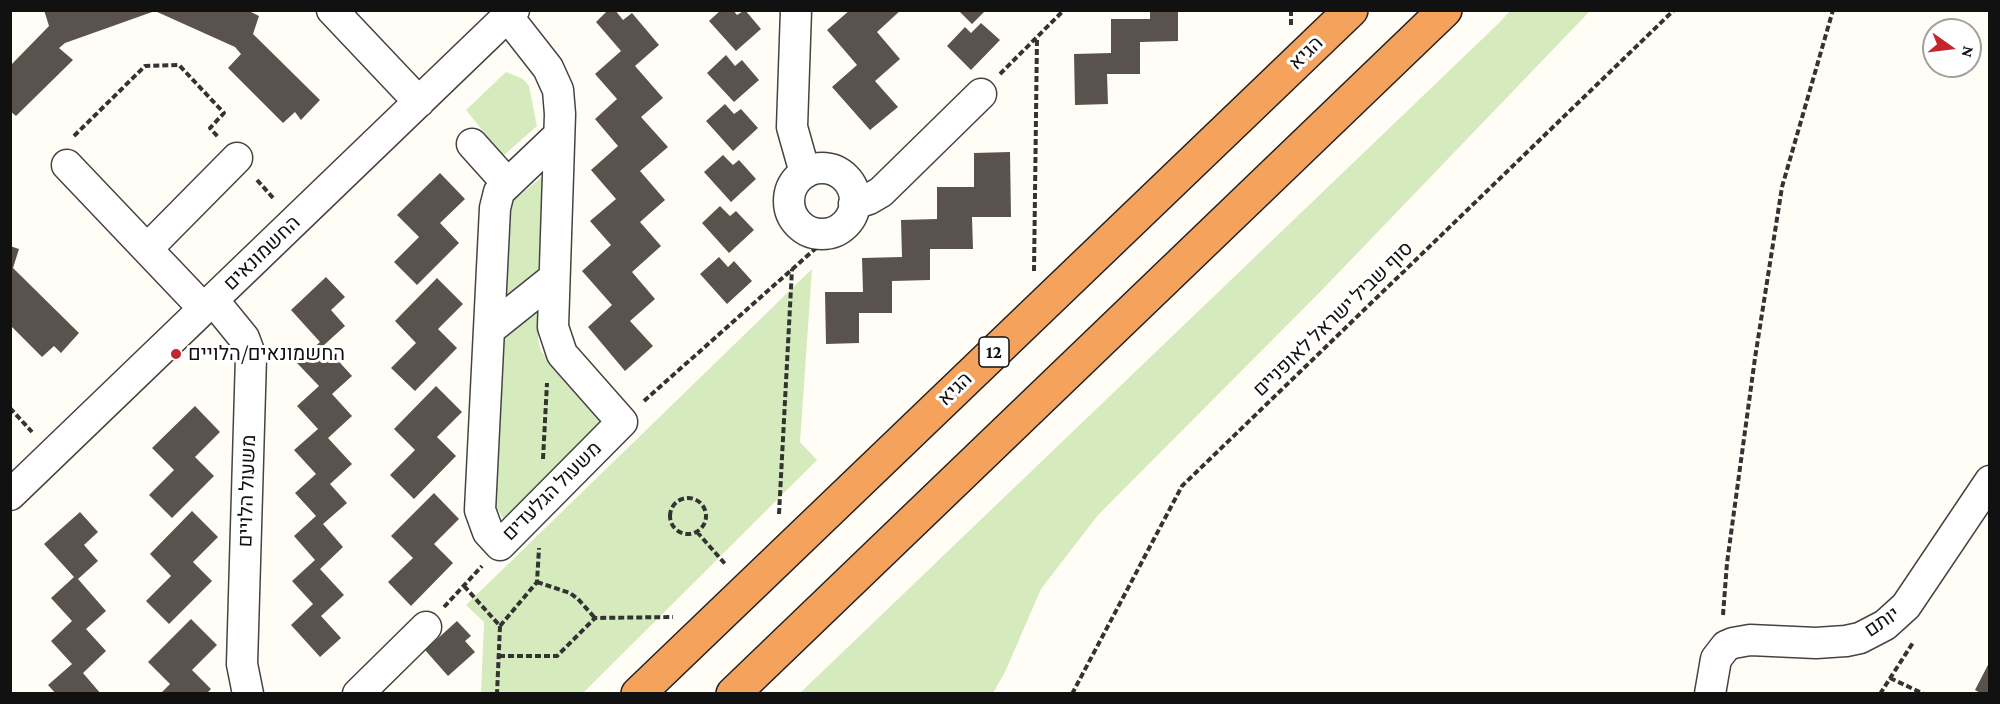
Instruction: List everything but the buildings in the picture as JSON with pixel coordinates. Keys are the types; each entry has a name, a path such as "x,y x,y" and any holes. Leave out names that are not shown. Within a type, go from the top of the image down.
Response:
{"highway":[{"name":"הגיא","path":"638,693 1351,10"},
{"path":"733,693 1445,10"}],"street":[{"path":"332,10 419,102"},
{"path":"796,10 792,127 805,173"},
{"path":"511,14 548,68 558,90 560,114 553,327 562,354 621,422"},
{"name":"החשמונאים","path":"10,495 511,14"},
{"path":"854,204 881,192 981,94"},
{"name":"משעול הגלעדים","path":"559,135 499,192 495,208 480,510 488,532 500,545 621,422"},
{"path":"471,144 507,183"},
{"path":"147,249 237,158"},
{"name":"משעול הלויים","path":"67,165 147,249 244,338 251,357 242,664 248,693"},
{"path":"824,168 839,173 850,184 854,194 854,204 847,223 834,232 819,234 808,232 800,226 791,214 788,204 793,183 805,173 824,168"},
{"path":"489,330 555,278"},
{"name":"יותם","path":"1720,651 1733,643 1750,640 1816,643 1846,641 1867,635 1885,625 1906,606 1989,481"},
{"path":"358,693 426,627"},
{"path":"1710,693 1713,669 1720,651"}],"path":[{"path":"981,94 1064,10"},
{"name":"סוף שביל ישראל לאופניים","path":"1072,693 1182,486 1674,10"},
{"path":"1720,651 1727,563 1755,358 1782,187 1833,10"},
{"path":"1033,315 1037,38"},
{"path":"67,165 57,153 145,66 179,65 224,113 210,128 294,222"},
{"path":"621,422 834,232"},
{"path":"777,560 792,269"},
{"path":"695,499 704,506 707,517 704,526 698,531 684,534 674,528 670,514 671,508 679,500 695,499"},
{"path":"698,531 747,589"},
{"path":"426,627 500,545"},
{"path":"537,582 570,594 578,599 595,618"},
{"path":"464,586 500,626 497,693"},
{"path":"498,656 557,656 595,618 717,617"},
{"path":"1890,678 1924,693"}],"green space":[{"path":"1510,11 1590,11 1320,292 1098,515 1041,589 1005,672 993,693 800,693 1500,22"},
{"path":"506,72 523,79 529,86 537,126 503,156 466,110"},
{"path":"544,175 538,271 501,303 508,205"},
{"path":"812,269 800,442 817,460 583,693 481,693 484,622 466,605"},
{"path":"538,306 538,339 541,351 603,423 506,523 491,499 501,337"}],"place":[{"name":"החשמונאים/הלויים","path":"176,354"}]}
